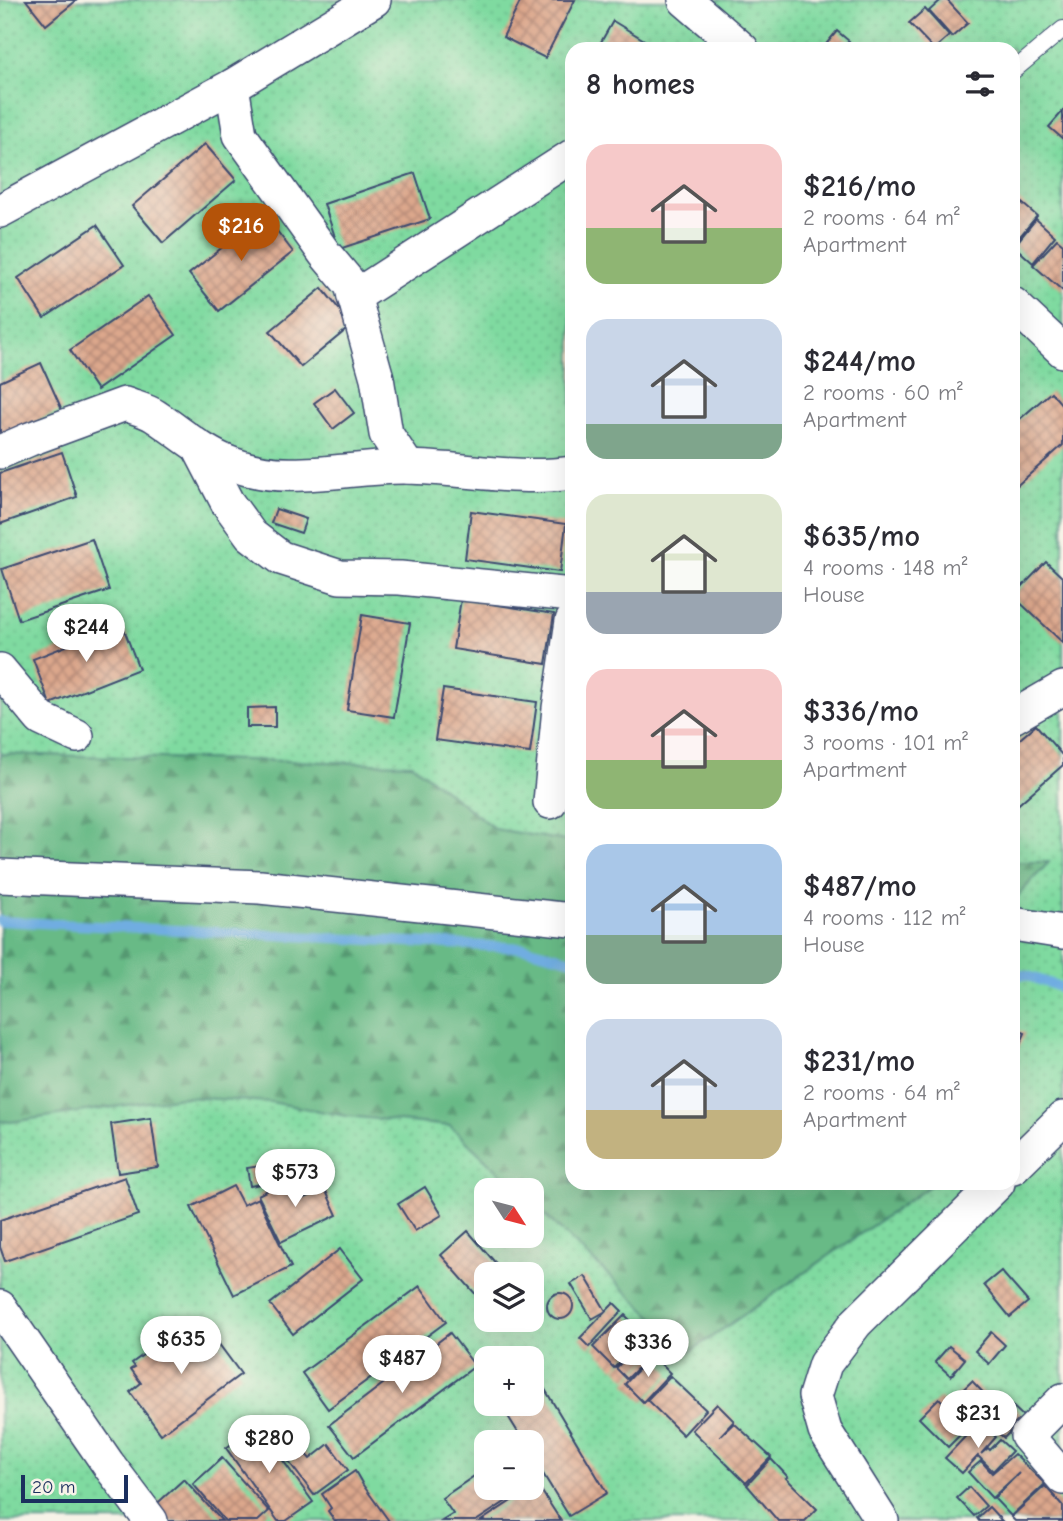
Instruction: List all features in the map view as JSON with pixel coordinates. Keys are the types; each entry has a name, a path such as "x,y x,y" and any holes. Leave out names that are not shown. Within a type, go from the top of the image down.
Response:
{"street":[{"path":"0,211 232,86 374,0"},
{"path":"685,0 734,42"},
{"path":"232,86 240,135 325,254 351,285 377,378 386,434 408,467"},
{"path":"354,297 565,161"},
{"path":"1020,311 1063,351"},
{"path":"0,452 125,404 153,414 200,450 233,465 267,474 305,475 355,468 408,467 525,477 565,474"},
{"path":"200,450 227,502 251,535 281,558 341,577 400,578 565,594"},
{"path":"550,802 565,668"},
{"path":"0,670 41,719 77,736"},
{"path":"1020,713 1063,688"},
{"path":"0,876 260,887 565,919"},
{"path":"1020,925 1063,932"},
{"path":"1020,1160 1063,1118"},
{"path":"882,1521 825,1431 815,1396 825,1364 856,1323 991,1190"},
{"path":"0,1307 100,1453 151,1521"},
{"path":"1063,1400 1027,1436 1063,1478"}],"lane":[{"path":"1020,65 1063,29"}],"green space":[{"path":"0,0 1063,0 1063,1521 0,1521"},
{"path":"0,754 412,764 495,829 565,841 565,1190 924,1190 690,1352 544,1214 544,1178 505,1178 450,1126 346,1116 271,1102 182,1097 11,1122 0,1121"},
{"path":"1020,862 1049,862 1020,893"}],"building":[{"path":"26,0 77,0 46,25"},
{"path":"521,0 575,0 545,58 503,37"},
{"path":"941,0 947,0 968,23 952,37 929,11"},
{"path":"925,9 949,36 942,42 927,42 909,23"},
{"path":"613,21 648,42 601,42"},
{"path":"837,31 849,41 848,42 828,42"},
{"path":"1063,111 1063,139 1049,127"},
{"path":"205,144 236,180 163,243 132,206"},
{"path":"415,173 430,219 339,249 324,204"},
{"path":"1020,201 1037,216 1020,236"},
{"path":"264,214 293,252 219,311 189,274"},
{"path":"1036,219 1055,236 1033,263 1020,251 1020,239"},
{"path":"97,225 124,265 44,318 18,278"},
{"path":"1057,239 1063,244 1063,291 1033,265"},
{"path":"322,288 352,325 301,367 270,331"},
{"path":"148,296 176,335 97,390 70,350"},
{"path":"41,363 62,410 0,438 0,382"},
{"path":"335,388 354,413 333,429 314,403"},
{"path":"1051,392 1063,406 1063,445 1020,483 1020,419"},
{"path":"62,452 77,497 0,524 0,473"},
{"path":"276,509 306,519 301,533 271,523"},
{"path":"471,511 565,524 560,572 465,559"},
{"path":"92,539 109,590 19,620 2,569"},
{"path":"1046,562 1063,578 1063,643 1020,603 1020,589"},
{"path":"461,599 554,614 546,664 453,649"},
{"path":"362,615 410,623 394,717 347,710"},
{"path":"122,624 139,669 50,704 33,659"},
{"path":"443,689 537,702 530,753 435,740"},
{"path":"275,707 275,727 247,727 247,708"},
{"path":"1036,725 1063,756 1063,765 1020,803 1020,739"},
{"path":"1020,1031 1025,1033 1020,1045"},
{"path":"151,1118 158,1167 118,1173 111,1124"},
{"path":"268,1165 271,1182 250,1186 247,1168"},
{"path":"125,1177 138,1215 5,1261 0,1247 0,1220"},
{"path":"294,1177 305,1198 325,1189 337,1215 281,1242 258,1195"},
{"path":"233,1186 243,1205 258,1198 291,1267 234,1295 191,1207"},
{"path":"425,1187 442,1215 415,1231 398,1204"},
{"path":"468,1231 474,1238 474,1248 483,1248 495,1262 474,1262 474,1292 441,1255"},
{"path":"340,1249 363,1279 293,1334 270,1304"},
{"path":"1001,1271 1028,1302 1010,1317 984,1285"},
{"path":"585,1276 606,1311 592,1319 571,1284"},
{"path":"420,1286 446,1322 328,1409 302,1373"},
{"path":"560,1293 569,1297 573,1306 569,1315 560,1319 551,1315 547,1306 551,1297"},
{"path":"614,1303 622,1311 589,1347 580,1338"},
{"path":"625,1315 645,1336 614,1368 593,1347"},
{"path":"183,1326 192,1339 207,1328 241,1374 161,1434 130,1392 141,1383 131,1369 135,1367 132,1363"},
{"path":"991,1332 1005,1345 989,1364 975,1351"},
{"path":"450,1333 474,1365 354,1457 329,1425"},
{"path":"641,1343 652,1354 627,1379 616,1368"},
{"path":"949,1346 965,1359 951,1376 935,1362"},
{"path":"652,1355 670,1373 643,1402 625,1384"},
{"path":"670,1376 706,1410 683,1435 647,1400"},
{"path":"972,1381 995,1405 972,1427 949,1403"},
{"path":"544,1388 607,1493 569,1516 544,1475 544,1430 517,1430 508,1416 544,1416"},
{"path":"939,1398 968,1427 948,1447 919,1418"},
{"path":"1007,1401 1024,1417 1004,1438 987,1422"},
{"path":"717,1404 734,1421 719,1437 734,1423 771,1457 746,1483 692,1430"},
{"path":"980,1421 996,1437 981,1454 988,1448 990,1450 1000,1440 1012,1451 993,1471 978,1456 962,1473 945,1458"},
{"path":"258,1426 313,1502 286,1521 278,1521 226,1448"},
{"path":"329,1444 348,1470 314,1495 289,1462 303,1451 310,1459"},
{"path":"1014,1454 1045,1484 1011,1516 994,1498 1019,1473 992,1498 968,1472 981,1461 992,1473"},
{"path":"222,1458 269,1511 258,1521 225,1521 193,1484"},
{"path":"771,1459 817,1509 805,1521 778,1521 747,1485"},
{"path":"355,1471 389,1521 335,1521 328,1511 331,1508 322,1494"},
{"path":"474,1476 474,1500 508,1500 476,1521 442,1521 453,1514 442,1498"},
{"path":"184,1479 222,1521 161,1521 150,1510"},
{"path":"1045,1486 1063,1506 1063,1521 1015,1521 1011,1517"},
{"path":"969,1487 986,1506 974,1516 957,1498"},
{"path":"544,1495 561,1521 481,1521 513,1500 544,1500"},
{"path":"989,1507 1002,1521 979,1521 977,1518"}],"waterway":[{"path":"0,921 526,948 565,958"},
{"path":"1020,975 1063,988"}]}
